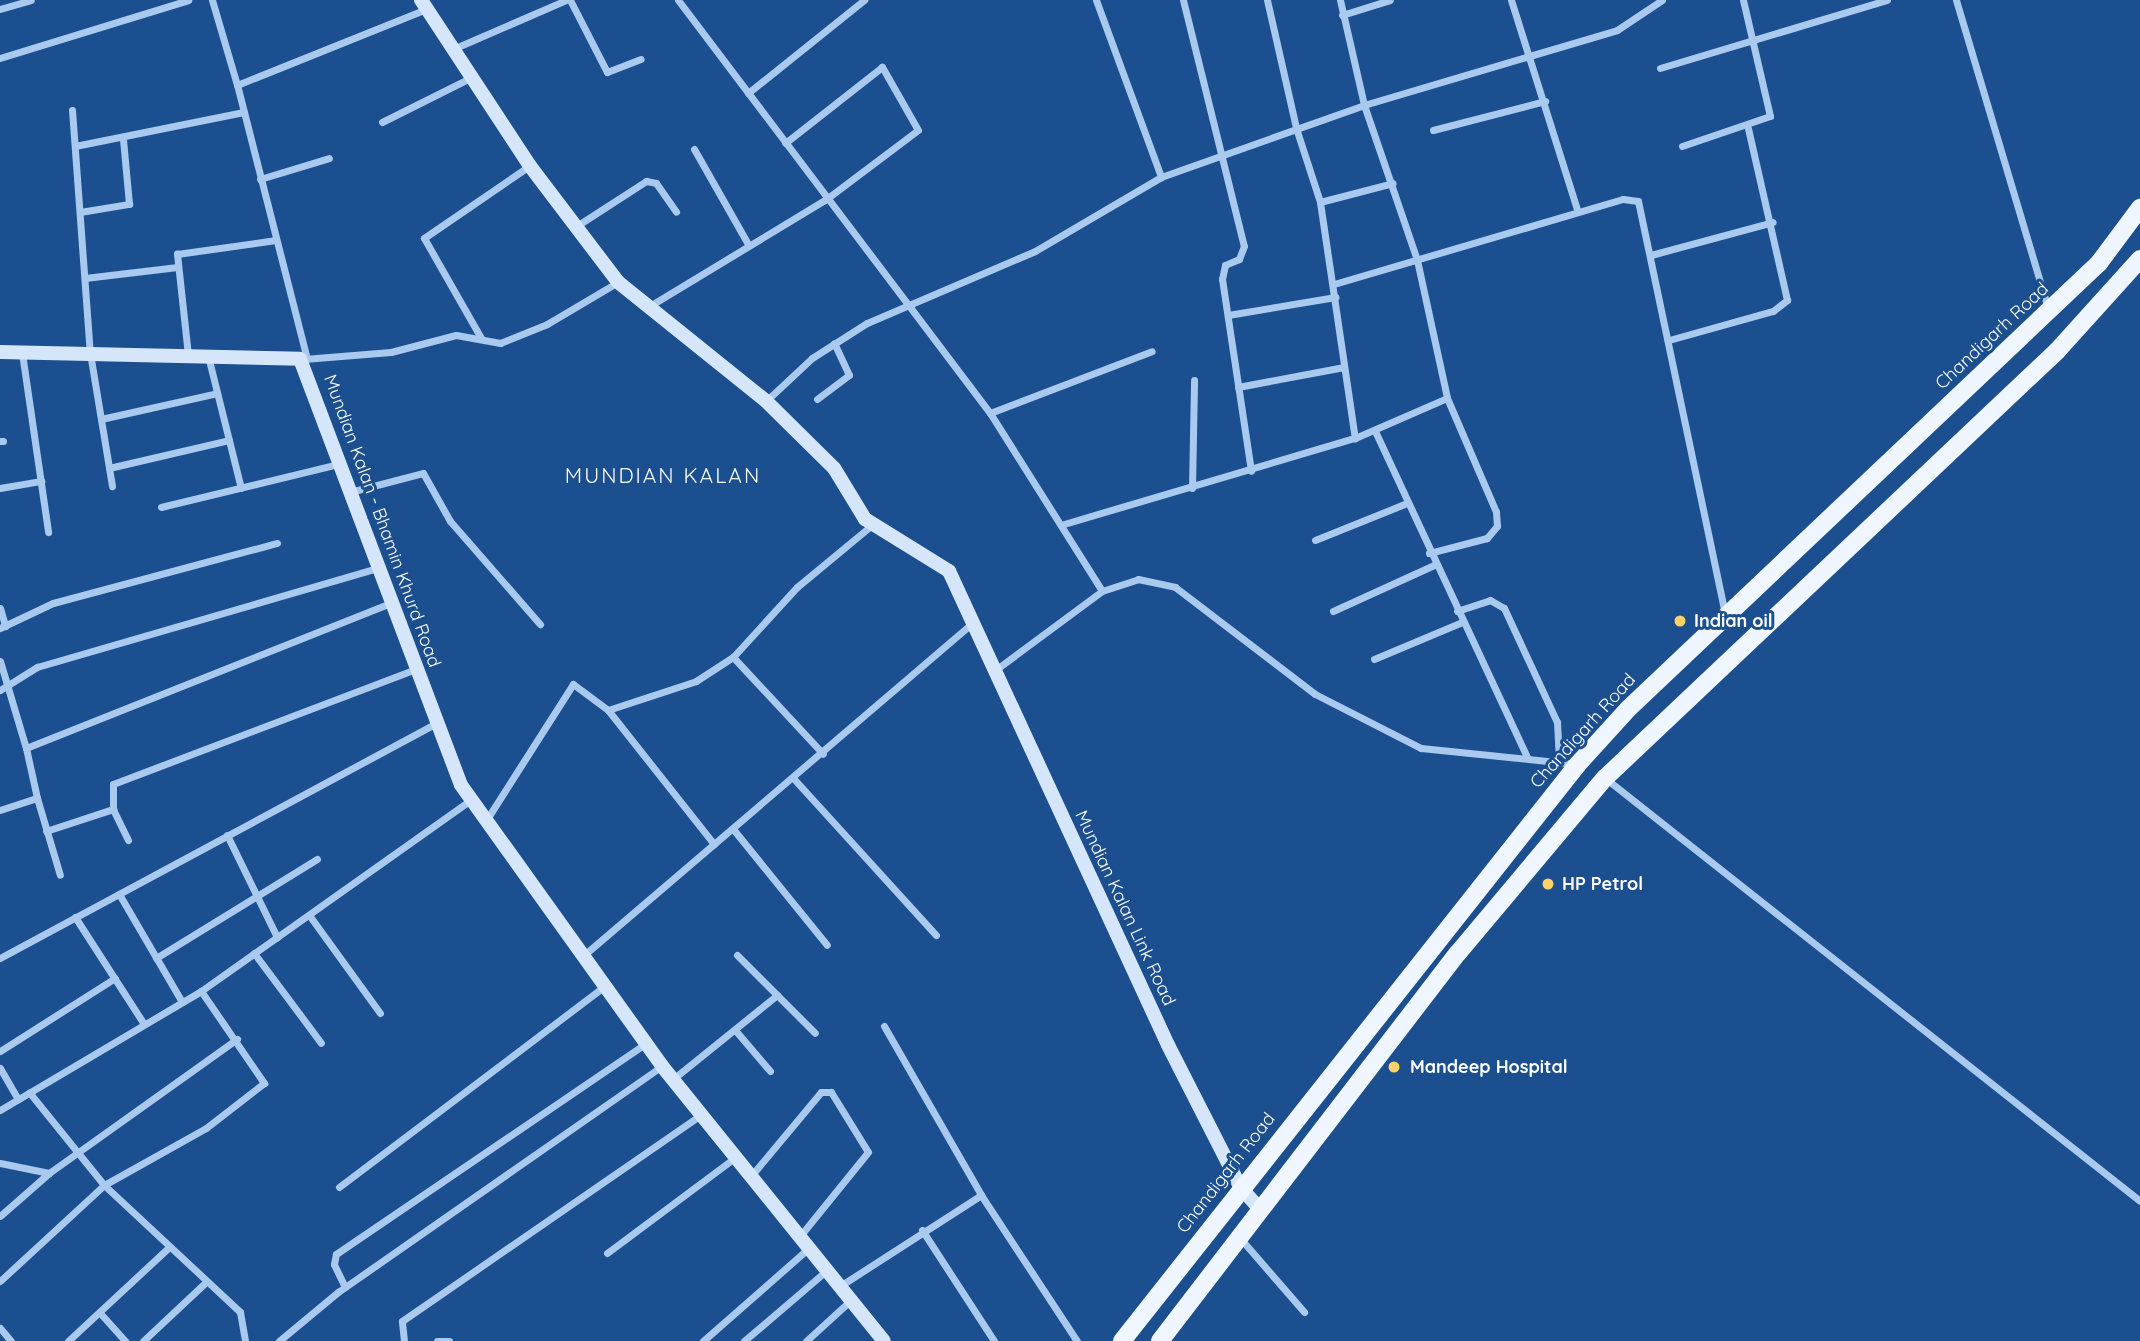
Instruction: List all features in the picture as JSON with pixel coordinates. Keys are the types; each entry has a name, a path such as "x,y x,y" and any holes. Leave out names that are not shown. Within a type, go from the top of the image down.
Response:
{"main road":[{"name":"Chandigarh Road","path":"1122,1341 1578,764 1726,617 2099,263 2140,208"},
{"path":"1160,1341 1458,953 1605,778 2057,351 2140,259"}],"street":[{"path":"0,9 31,0"},
{"path":"0,58 188,0"},
{"path":"212,0 244,112 303,359"},
{"path":"678,0 825,200 990,413 1063,524 1102,591"},
{"path":"748,93 864,0"},
{"path":"1096,0 1161,177"},
{"path":"1183,0 1223,152 1244,246 1222,271 1251,471"},
{"path":"1267,0 1296,128 1320,202 1355,438"},
{"path":"1340,0 1364,105 1393,183 1417,260 1447,398 1497,526 1487,538 1429,553"},
{"path":"1342,15 1390,0"},
{"path":"1511,0 1578,212"},
{"path":"766,401 834,343 906,303 1035,251 1161,177 1223,152 1364,105 1529,59 1616,30 1662,0"},
{"path":"1682,146 1765,121 1771,108 1743,0"},
{"path":"1660,68 1887,0"},
{"path":"1956,0 2049,310"},
{"path":"453,49 563,1 607,72 641,59"},
{"path":"237,85 423,5 530,166 618,282 646,308 766,401 834,468 872,525 797,587 733,657 687,685 608,710"},
{"path":"646,308 748,244 825,200 916,136 918,124 888,70 878,67 785,144"},
{"path":"382,122 472,77"},
{"path":"1433,130 1545,101"},
{"path":"72,110 90,354 112,486"},
{"path":"75,146 123,139 244,112"},
{"path":"1669,340 1783,306 1787,287 1748,128"},
{"path":"80,212 130,204 123,139"},
{"path":"694,149 748,244"},
{"path":"260,179 329,158"},
{"path":"481,338 424,237 530,166"},
{"path":"575,227 646,181 656,183 676,212"},
{"path":"1320,202 1393,183"},
{"path":"1334,284 1578,212 1638,201 1726,617"},
{"path":"1651,255 1773,222"},
{"path":"188,355 177,254 189,248 276,240"},
{"path":"85,278 177,267"},
{"path":"0,352 303,359 391,352 456,335 500,343 547,324 618,282"},
{"path":"1228,315 1335,297"},
{"path":"817,399 849,375 834,343"},
{"path":"990,413 1152,351"},
{"path":"22,352 48,532"},
{"path":"208,356 241,488"},
{"name":"Mundian Kalan - Bhamin Khurd Road","path":"303,359 436,723 471,800 558,916 662,1066 881,1340"},
{"path":"1238,387 1344,366"},
{"path":"1192,488 1194,380"},
{"path":"101,419 217,393"},
{"path":"1063,524 1251,471 1355,438 1447,398"},
{"path":"1375,430 1434,565 1527,757"},
{"path":"109,468 229,440"},
{"path":"161,507 340,464"},
{"path":"350,492 423,473 450,521 540,624"},
{"path":"0,488 41,481"},
{"path":"1314,540 1407,503"},
{"name":"Mundian Kalan Link Road","path":"872,525 949,571 978,642 1241,1188 1261,1210"},
{"path":"0,608 2,627 54,603 277,543"},
{"path":"1333,611 1434,565"},
{"path":"0,690 9,687 37,667 378,568"},
{"path":"993,671 1102,591 1130,579 1167,583 1315,694 1396,738 1459,757 1527,757 1578,764"},
{"path":"1457,611 1490,600 1504,608 1557,722 1559,761"},
{"path":"26,748 391,603"},
{"path":"1374,659 1462,622"},
{"path":"584,954 794,779 970,625"},
{"path":"733,657 823,754"},
{"path":"0,661 60,875"},
{"path":"128,840 113,809 113,784 416,669"},
{"path":"486,820 569,685 608,710 714,844"},
{"path":"0,958 436,723"},
{"path":"1605,778 2140,1201"},
{"path":"794,779 936,935"},
{"path":"0,810 37,798"},
{"path":"0,1110 201,991 471,800"},
{"path":"46,831 113,809"},
{"path":"733,829 827,945"},
{"path":"227,835 277,937"},
{"path":"156,958 259,900 317,859"},
{"path":"118,894 182,1002"},
{"path":"309,915 380,1013"},
{"path":"75,917 144,1024"},
{"path":"254,953 321,1044"},
{"path":"737,955 815,1033"},
{"path":"0,1051 115,978"},
{"path":"340,1187 606,985"},
{"path":"0,1281 104,1185 206,1128 262,1085 263,1074 201,991"},
{"path":"673,1079 777,995"},
{"path":"884,1026 981,1195 1077,1341"},
{"path":"735,1030 770,1071"},
{"path":"0,1216 49,1174 237,1039"},
{"path":"345,1287 334,1264 336,1254 646,1043"},
{"path":"279,1341 345,1287 662,1066"},
{"path":"0,1068 18,1099"},
{"path":"29,1092 75,1155 167,1249 240,1312 245,1341"},
{"path":"703,1341 804,1242 868,1154 831,1092 821,1092 751,1175"},
{"path":"404,1341 402,1321 702,1115"},
{"path":"607,1253 736,1157"},
{"path":"0,1163 49,1174"},
{"path":"840,1286 922,1230 981,1195"},
{"path":"922,1230 994,1341"},
{"path":"1240,1237 1304,1312"},
{"path":"68,1341 167,1249"},
{"path":"744,1341 827,1270"},
{"path":"143,1341 205,1283"},
{"path":"806,1341 851,1300"},
{"path":"100,1313 125,1341"},
{"path":"0,1328 11,1341"},
{"path":"437,1341 449,1341"}],"place":[{"name":"Indian oil","path":"1680,621"},
{"name":"HP Petrol","path":"1548,884"},
{"name":"Mandeep Hospital","path":"1394,1067"}],"district":[{"name":"MUNDIAN KALAN","path":"663,475"}]}
